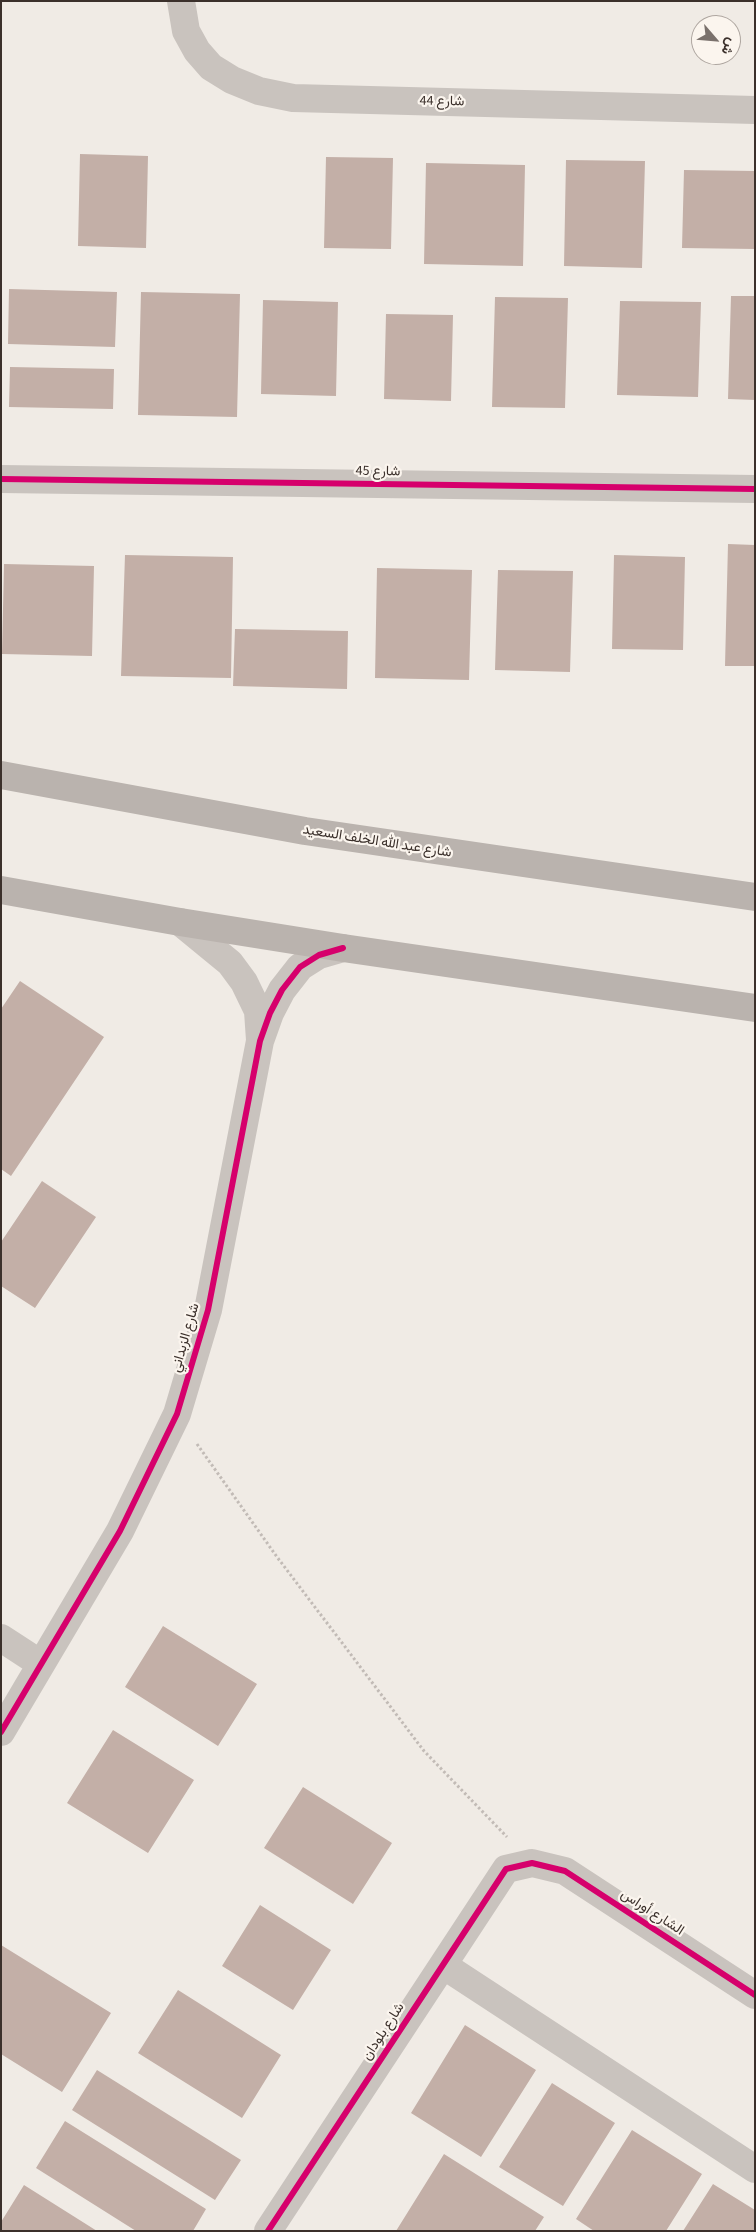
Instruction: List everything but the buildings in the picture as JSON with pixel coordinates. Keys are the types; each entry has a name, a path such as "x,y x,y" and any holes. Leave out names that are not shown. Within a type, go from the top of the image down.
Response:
{"main road":[{"name":"شارع عبد الله الخلف السعيد","path":"1,775 306,832 755,898"},
{"path":"1,890 180,922 344,948 755,1008"}],"street":[{"name":"شارع 44","path":"181,1 186,31 197,52 211,67 232,80 259,91 293,98 755,110"},
{"name":"شارع 45","path":"1,479 755,489"},
{"name":"شارع الزبداني","path":"180,922 230,962 244,982 258,1011 260,1041"},
{"name":"شارع الزبداني","path":"1,1732 120,1531 177,1414 208,1310 260,1041 270,1013 282,990 300,967 319,955 344,948"},
{"path":"1,1638 41,1664"},
{"name":"شارع بلودان","path":"268,2231 506,1869 532,1863"},
{"name":"الشارع أوراس","path":"532,1863 565,1871 755,1995"},
{"path":"442,1964 755,2169"}],"path":[{"path":"177,1414 277,1557 424,1751 532,1863"}],"cycle path":[{"path":"1,479 755,489"},
{"path":"1,1732 120,1531 177,1414 208,1310 260,1041 270,1013 282,990 300,967 319,955 343,948"},
{"path":"268,2231 506,1869 532,1863 565,1871 755,1995"}]}
